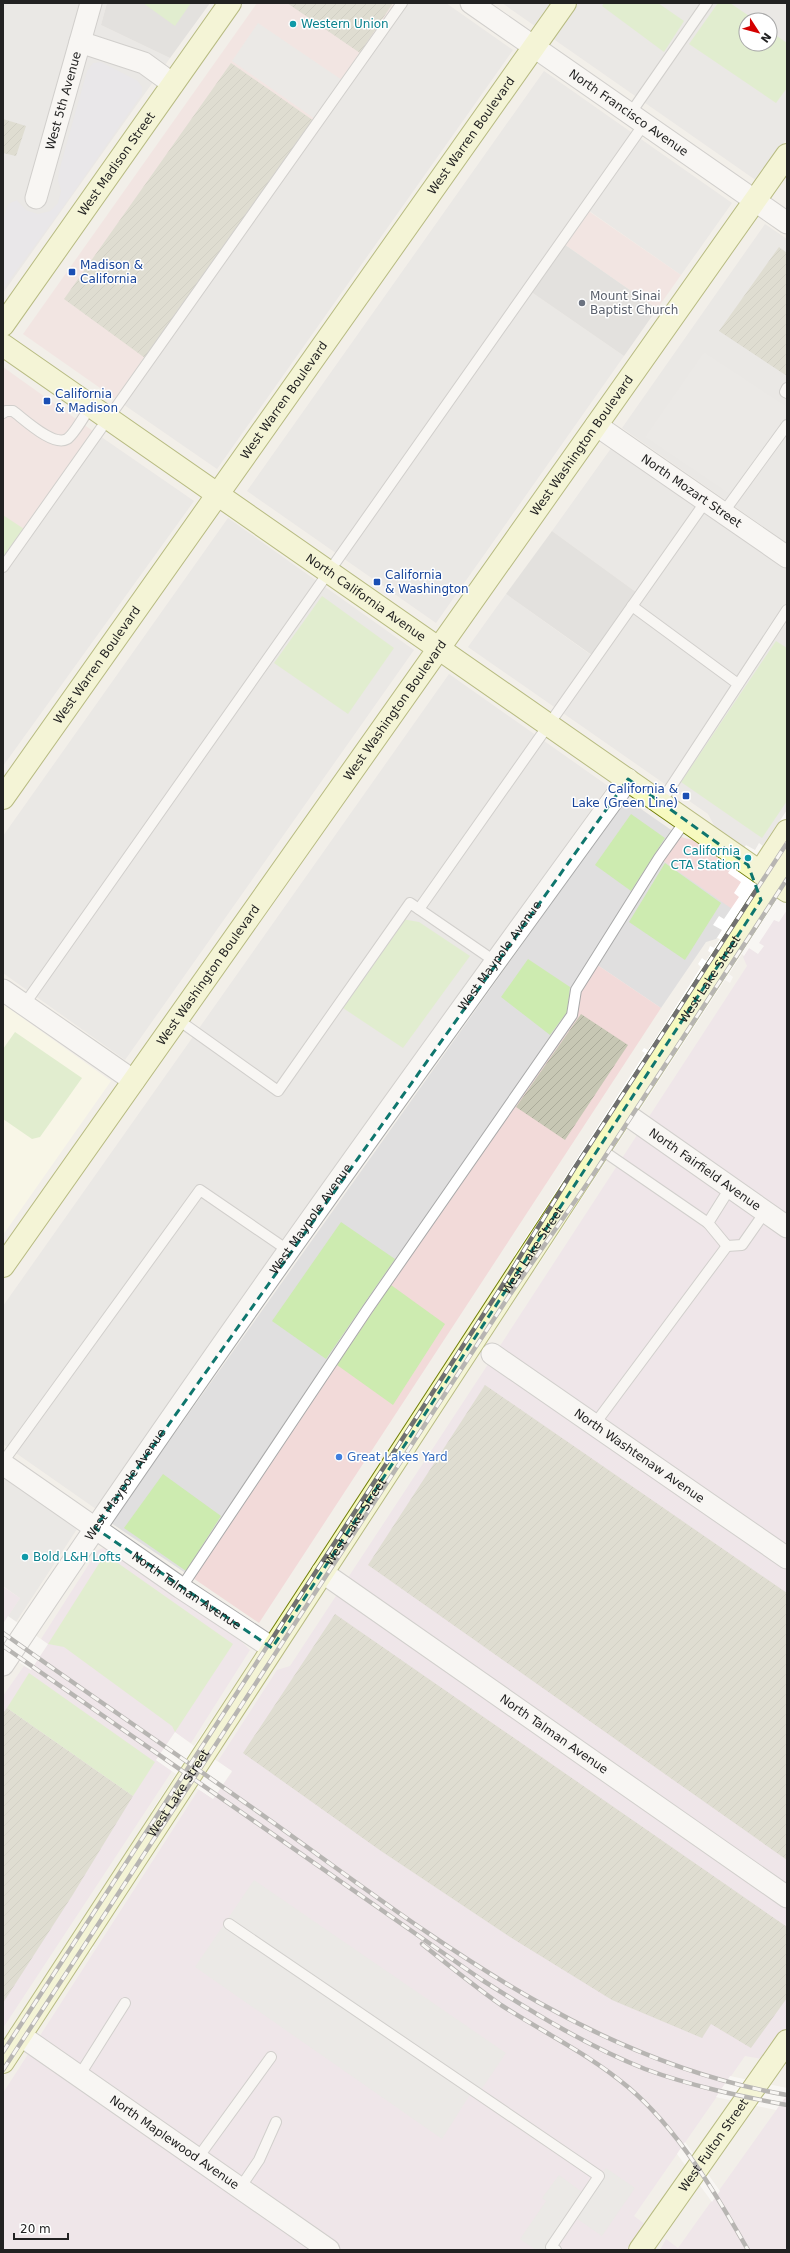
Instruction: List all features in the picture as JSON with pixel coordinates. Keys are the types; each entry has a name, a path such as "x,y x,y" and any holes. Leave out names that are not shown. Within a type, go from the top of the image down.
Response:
{"street":[{"name":"West 5th Avenue","path":"36,198 91,3"},
{"name":"West Madison Street","path":"3,325 230,3"},
{"name":"North Francisco Avenue","path":"470,3 787,223"},
{"name":"West Warren Boulevard","path":"3,798 564,3"},
{"path":"80,42 144,63 173,84"},
{"name":"West Washington Boulevard","path":"3,1266 787,155"},
{"name":"North California Avenue","path":"3,345 440,647 548,725 628,779 770,879"},
{"name":"North Mozart Street","path":"596,425 787,557"},
{"name":"West Maypole Avenue","path":"3,1665 95,1528 289,1251 628,779"},
{"path":"762,900 787,831"},
{"name":"West Lake Street","path":"3,2062 762,900 770,879 787,861"},
{"path":"744,927 759,926 770,879"},
{"path":"3,990 134,1081"},
{"name":"North Fairfield Avenue","path":"623,1112 787,1227"},
{"name":"North Washtenaw Avenue","path":"473,1342 787,1558"},
{"name":"North Talman Avenue","path":"3,1463 181,1588 272,1648"},
{"name":"North Talman Avenue","path":"322,1572 787,1897"},
{"name":"North Maplewood Avenue","path":"20,2035 329,2250"},
{"name":"West Fulton Street","path":"640,2250 787,2041"}],"lane":[{"path":"3,567 402,3"},
{"path":"24,1005 329,571 637,119 707,3"},
{"path":"787,388 784,392 787,393"},
{"path":"3,413 6,411 13,411 51,439 62,441 68,438 91,406"},
{"path":"723,513 787,425"},
{"path":"419,909 706,501"},
{"path":"632,606 738,684"},
{"path":"661,802 787,610"},
{"path":"181,1588 371,1304 572,1016 576,990 686,820"},
{"path":"177,1019 278,1091 410,903 496,962"},
{"path":"599,1148 708,1223 726,1246"},
{"path":"708,1223 730,1188"},
{"path":"3,1463 200,1190 289,1251"},
{"path":"726,1246 742,1245 765,1212"},
{"path":"594,1425 726,1246"},
{"path":"230,1924 600,2176 551,2247 556,2250"},
{"path":"79,2076 125,2003"},
{"path":"197,2159 271,2057"},
{"path":"240,2188 259,2160 276,2122"}],"highlighted area":[{"path":"628,779 748,865 761,900 272,1648 95,1528"}],"shaded area":[{"path":"3,3 107,3 101,25 170,58 3,293"},
{"path":"107,3 210,3 170,58 101,25"},
{"path":"257,3 402,3 120,402 23,334"},
{"path":"287,3 393,3 360,53"},
{"path":"402,3 446,3 513,50 217,469 120,402"},
{"path":"502,3 787,3 787,138 757,181"},
{"path":"258,23 342,80 315,119 232,61"},
{"path":"101,62 138,81 142,87 142,94 61,210 3,289 3,220 8,204 17,200 26,210 38,214 50,211 58,203 61,191 58,180 59,171 87,71 93,63"},
{"path":"231,63 314,121 145,358 64,299"},
{"path":"544,71 732,203 681,275 585,208 527,289 624,356 436,623 247,491"},
{"path":"3,119 26,126 16,156 3,153"},
{"path":"584,208 681,275 657,309 561,242"},
{"path":"765,224 787,239 787,543 622,428"},
{"path":"561,242 657,309 624,356 527,289"},
{"path":"779,247 787,253 787,376 719,331"},
{"path":"704,352 786,406 787,409 787,416 731,495 645,437"},
{"path":"3,367 97,434 3,567"},
{"path":"97,434 194,501 3,766 3,567"},
{"path":"612,447 787,564 787,815 757,856 715,827 708,814 468,647 506,594 595,658 640,595 552,531"},
{"path":"228,518 414,650 125,1060 3,973 3,836"},
{"path":"552,531 640,595 596,658 506,594"},
{"path":"449,674 608,786 96,1509 3,1444 3,1306"},
{"path":"631,802 677,834 735,911 716,939 706,942 661,1008 593,962 572,1015 190,1576 111,1523 622,804"},
{"path":"677,834 684,838 693,840 751,881 735,911 659,858"},
{"path":"778,905 787,907 787,2063 745,2056 634,2216 646,2225 626,2250 3,2250 3,2093 199,1789 213,1799 232,1772 218,1761 277,1670 290,1666 481,1375 747,966 743,957"},
{"path":"593,962 661,1008 259,1623 190,1576 572,1016 576,990"},
{"path":"3,1004 111,1081 3,1235"},
{"path":"581,1014 628,1045 565,1140 516,1107"},
{"path":"485,1385 787,1593 787,1860 368,1565"},
{"name":"Bold L&H Lofts","path":"3,1476 77,1529 16,1622 8,1616 20,1598 3,1586"},
{"path":"103,1548 110,1550 242,1642 250,1650 191,1743 175,1733 156,1760 172,1771 3,2028 3,1696 24,1666 31,1670 47,1644 41,1639 98,1550"},
{"path":"3,1587 20,1598 3,1624"},
{"path":"335,1614 787,1927 787,1998 751,2048 711,2024 702,2038 612,2000 510,1937 381,1851 243,1753"},
{"path":"7,1708 133,1796 72,1896 3,2003 3,1713"},
{"path":"254,1880 506,2053 479,2093 473,2090 442,2139 195,1967"},
{"path":"787,2095 787,2250 660,2250 666,2239 678,2248"},
{"path":"606,2168 635,2188 602,2236 573,2216 549,2250 536,2250 520,2239 546,2201 542,2198 559,2175 586,2195"}],"green space":[{"path":"143,3 191,3 175,26"},
{"path":"604,3 658,3 684,21 664,52 602,6"},
{"path":"718,3 730,3 743,12 738,12 738,52 778,52 778,37 787,43 787,88 776,103 689,44"},
{"path":"3,515 24,529 3,558"},
{"path":"322,596 394,648 348,714 274,663"},
{"path":"776,641 787,648 787,801 762,838 681,782"},
{"path":"631,814 665,838 631,891 595,865"},
{"path":"665,863 721,903 685,960 629,922"},
{"path":"402,919 419,922 470,956 403,1048 340,1006"},
{"path":"528,959 570,987 567,1012 550,1035 501,997"},
{"path":"15,1032 82,1078 40,1137 32,1139 3,1119 3,1049"},
{"path":"341,1222 395,1259 326,1359 272,1321"},
{"path":"391,1285 445,1324 393,1405 337,1365"},
{"path":"163,1474 221,1516 186,1571 124,1528"},
{"path":"105,1554 233,1644 175,1732 172,1726 64,1647 48,1644"},
{"path":"29,1673 155,1762 133,1796 7,1708"}],"pier":[{"path":"787,810 787,910 779,922 774,920 759,943 764,946 758,954 749,948 744,956 742,954 729,974 733,977 730,983 725,980 535,1270 532,1268 214,1759 232,1771 213,1799 195,1787 171,1825 168,1823 90,1944 94,1947 90,1953 86,1950 81,1958 84,1960 80,1966 76,1964 3,2077 3,2047 154,1814 151,1812 176,1774 156,1760 175,1732 194,1746 207,1726 210,1728 517,1258 514,1256 645,1053 642,1051 644,1048 648,1050 701,967 698,964 702,958 706,961 711,953 708,951 710,946 714,948 720,939 717,938 722,930 713,925 719,916 724,919 739,897 734,893 741,882 728,873 746,845 755,850 759,843 763,846"},
{"path":"8,1616 48,1644 31,1670 3,1652 3,1624"},
{"path":"730,2076 787,2088 787,2095 776,2110 716,2097"},
{"path":"685,2142 720,2191 712,2202 677,2154"}],"railway":[{"path":"3,2052 502,1286 574,1169 787,843"},
{"path":"3,2070 509,1296 589,1181 787,879"},
{"path":"3,1633 244,1802 397,1912 518,1990 581,2025 646,2054 715,2078 787,2095"},
{"path":"3,1646 482,1980 541,2017 602,2050 645,2069 680,2081 715,2090 787,2105"},
{"path":"422,1944 501,2005 598,2064 628,2087 646,2104 680,2142 723,2207 748,2250"}],"place":[{"name":"Western Union","path":"293,24"},
{"name":"Madison & California","path":"72,272"},
{"name":"Mount Sinai Baptist Church","path":"582,303"},
{"name":"California & Madison","path":"47,401"},
{"name":"California & Washington","path":"377,582"},
{"name":"California & Lake (Green Line)","path":"686,796"},
{"name":"California CTA Station","path":"748,858"},
{"name":"Great Lakes Yard","path":"339,1457"},
{"name":"Bold L&H Lofts","path":"25,1557"}]}
